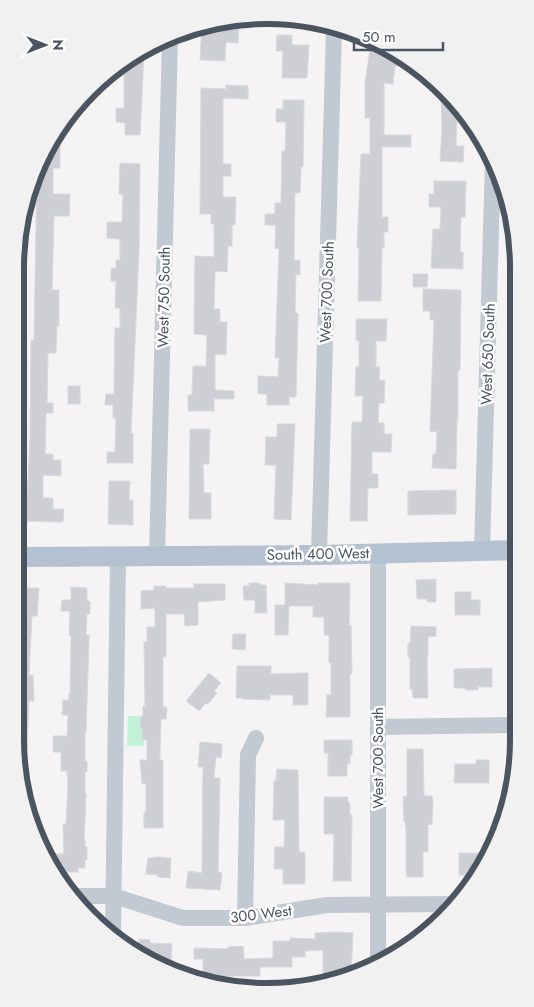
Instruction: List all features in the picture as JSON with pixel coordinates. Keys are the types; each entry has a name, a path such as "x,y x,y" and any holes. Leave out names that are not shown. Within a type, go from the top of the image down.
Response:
{"main road":[{"name":"South 400 West","path":"24,557 319,555 510,550"}],"street":[{"name":"West 700 South","path":"319,555 334,33"},
{"name":"West 750 South","path":"157,556 170,44"},
{"name":"West 650 South","path":"482,551 493,176"},
{"name":"West 700 South","path":"378,554 378,956"},
{"path":"113,928 118,556"},
{"path":"378,727 510,725"},
{"path":"245,918 248,755 256,738"},
{"name":"300 West","path":"81,896 114,896 183,918 245,918 327,905 446,904"}],"green space":[{"path":"128,716 141,716 140,728 143,729 144,746 127,746"}],"building":[{"path":"239,27 238,43 226,42 225,61 200,60 202,33 220,28"},
{"path":"277,35 292,35 292,45 309,45 307,78 282,78 283,51 276,51"},
{"path":"370,50 378,51 398,62 398,66 395,66 393,84 384,83 384,135 411,135 411,147 382,147 382,217 388,217 388,232 384,232 384,248 382,248 381,301 358,301 359,248 357,248 361,154 370,154 370,118 365,118 365,83"},
{"path":"144,57 140,135 125,135 125,123 116,122 116,108 124,108 124,71"},
{"path":"226,85 248,86 248,99 223,98 223,164 231,164 231,176 223,176 223,197 236,197 235,225 232,225 232,246 228,246 227,272 215,271 214,309 220,309 220,322 227,322 226,355 215,354 215,390 234,391 234,399 214,399 214,411 188,411 188,395 192,395 193,366 206,366 207,335 194,334 195,256 214,257 214,224 211,224 211,214 200,214 201,88 226,89"},
{"path":"441,97 458,116 456,146 464,146 463,162 440,161"},
{"path":"283,100 304,100 303,167 301,167 300,193 295,193 294,260 300,260 300,275 296,274 295,313 298,313 296,397 289,397 289,405 267,405 267,394 258,394 258,376 278,377 279,358 275,358 279,249 275,248 276,225 265,225 265,214 275,214 275,203 281,203 282,151 285,151 286,122 276,122 276,109 283,109"},
{"path":"60,139 60,168 53,168 53,194 70,194 69,216 54,216 52,290 59,290 59,326 57,326 56,353 48,353 47,403 53,403 53,413 46,413 45,454 53,454 53,460 61,460 61,476 43,475 43,498 53,498 53,509 64,509 63,522 26,521 30,437 31,340 34,340 37,190 42,174"},
{"path":"120,163 140,164 139,251 131,433 133,433 133,463 107,463 107,452 115,452 116,418 113,418 113,405 105,405 106,394 114,394 115,328 120,328 120,308 115,308 116,281 111,281 111,268 116,268 116,260 120,260 120,239 107,238 107,222 122,222 123,195 119,194"},
{"path":"434,181 466,181 465,217 461,217 460,252 463,252 463,269 431,268 433,229 440,229 441,207 429,207 429,194 434,194"},
{"path":"413,274 428,274 427,287 413,287"},
{"path":"423,289 461,290 456,469 432,468 433,454 436,454 437,432 430,431 434,320 430,320 430,311 423,311"},
{"path":"356,319 387,319 386,341 376,341 376,367 380,367 379,380 385,380 384,403 379,403 378,423 384,423 384,434 392,434 391,452 372,452 372,474 378,474 378,488 368,488 367,521 350,521 352,422 362,422 363,396 355,396 356,367 359,367 359,341 356,340"},
{"path":"68,386 80,386 80,404 68,404"},
{"path":"277,424 295,424 291,520 274,519 276,465 265,465 266,437 277,437"},
{"path":"190,429 210,429 209,464 203,464 204,493 211,493 211,519 189,519"},
{"path":"109,481 130,481 129,500 133,500 133,525 108,524"},
{"path":"456,490 456,514 408,515 408,491"},
{"path":"436,579 436,602 427,602 427,599 417,599 416,580"},
{"path":"249,583 266,585 267,613 255,613 255,600 244,600 243,586 249,586"},
{"path":"285,583 318,585 318,583 350,583 349,625 351,625 352,674 350,674 350,717 326,717 327,695 331,695 331,663 329,663 329,635 324,635 324,617 313,617 313,606 289,606 288,635 275,635 275,605 285,605"},
{"path":"194,584 225,584 225,600 198,602 198,625 185,626 184,614 166,614 166,657 163,657 163,707 167,709 166,719 161,719 160,751 160,760 163,760 163,828 144,828 146,784 142,784 140,760 147,760 147,740 142,740 143,729 140,729 143,706 145,706 144,642 147,642 147,627 155,627 155,608 141,609 141,591 154,590 154,586 194,588"},
{"path":"71,587 87,588 90,614 87,614 86,635 89,635 85,731 87,772 85,772 84,841 85,847 87,847 87,860 85,860 85,868 78,868 78,872 63,872 52,854 64,854 63,824 66,824 68,783 67,771 61,771 61,752 53,752 53,736 67,736 68,715 62,715 63,700 69,700 70,694 70,611 61,611 62,600 71,600"},
{"path":"24,588 39,588 37,616 32,616 29,675 33,675 34,701 29,701 26,773 24,756"},
{"path":"455,592 471,592 471,600 480,600 480,615 455,615"},
{"path":"411,626 436,627 436,636 428,637 428,698 413,698 412,689 410,689 408,643 410,643"},
{"path":"233,634 246,634 245,650 232,649"},
{"path":"237,666 271,666 271,674 308,673 308,705 293,705 293,695 270,695 270,700 236,698"},
{"path":"492,668 492,687 478,687 478,690 454,688 454,669"},
{"path":"209,673 221,683 214,691 217,693 199,711 186,701"},
{"path":"324,740 352,740 352,755 350,755 350,764 347,764 347,776 328,776 328,753 324,753"},
{"path":"200,742 222,744 221,758 216,757 214,778 220,778 218,872 222,873 220,890 186,888 188,871 202,873 203,767 198,767"},
{"path":"407,749 423,749 424,796 432,796 433,801 432,824 428,825 428,852 423,852 423,877 407,877 406,870 406,830 403,797 407,796"},
{"path":"476,760 489,760 489,783 454,783 455,764 476,764"},
{"path":"277,769 298,770 299,852 305,852 305,884 283,884 283,869 274,869 275,847 284,847 285,820 273,820 274,781 276,781"},
{"path":"324,797 348,797 350,815 352,815 351,881 333,881 334,834 324,834"},
{"path":"459,853 482,853 469,875 459,875"},
{"path":"148,858 171,858 170,878 146,874"},
{"path":"315,933 353,933 351,968 323,977 323,950 305,951 305,957 292,957 292,967 260,967 260,976 204,975 203,959 194,959 194,948 228,949 228,947 243,946 244,959 273,958 273,941 290,941 290,938 315,939"},
{"path":"139,939 150,940 150,943 172,944 171,963 145,951 139,947"}]}
